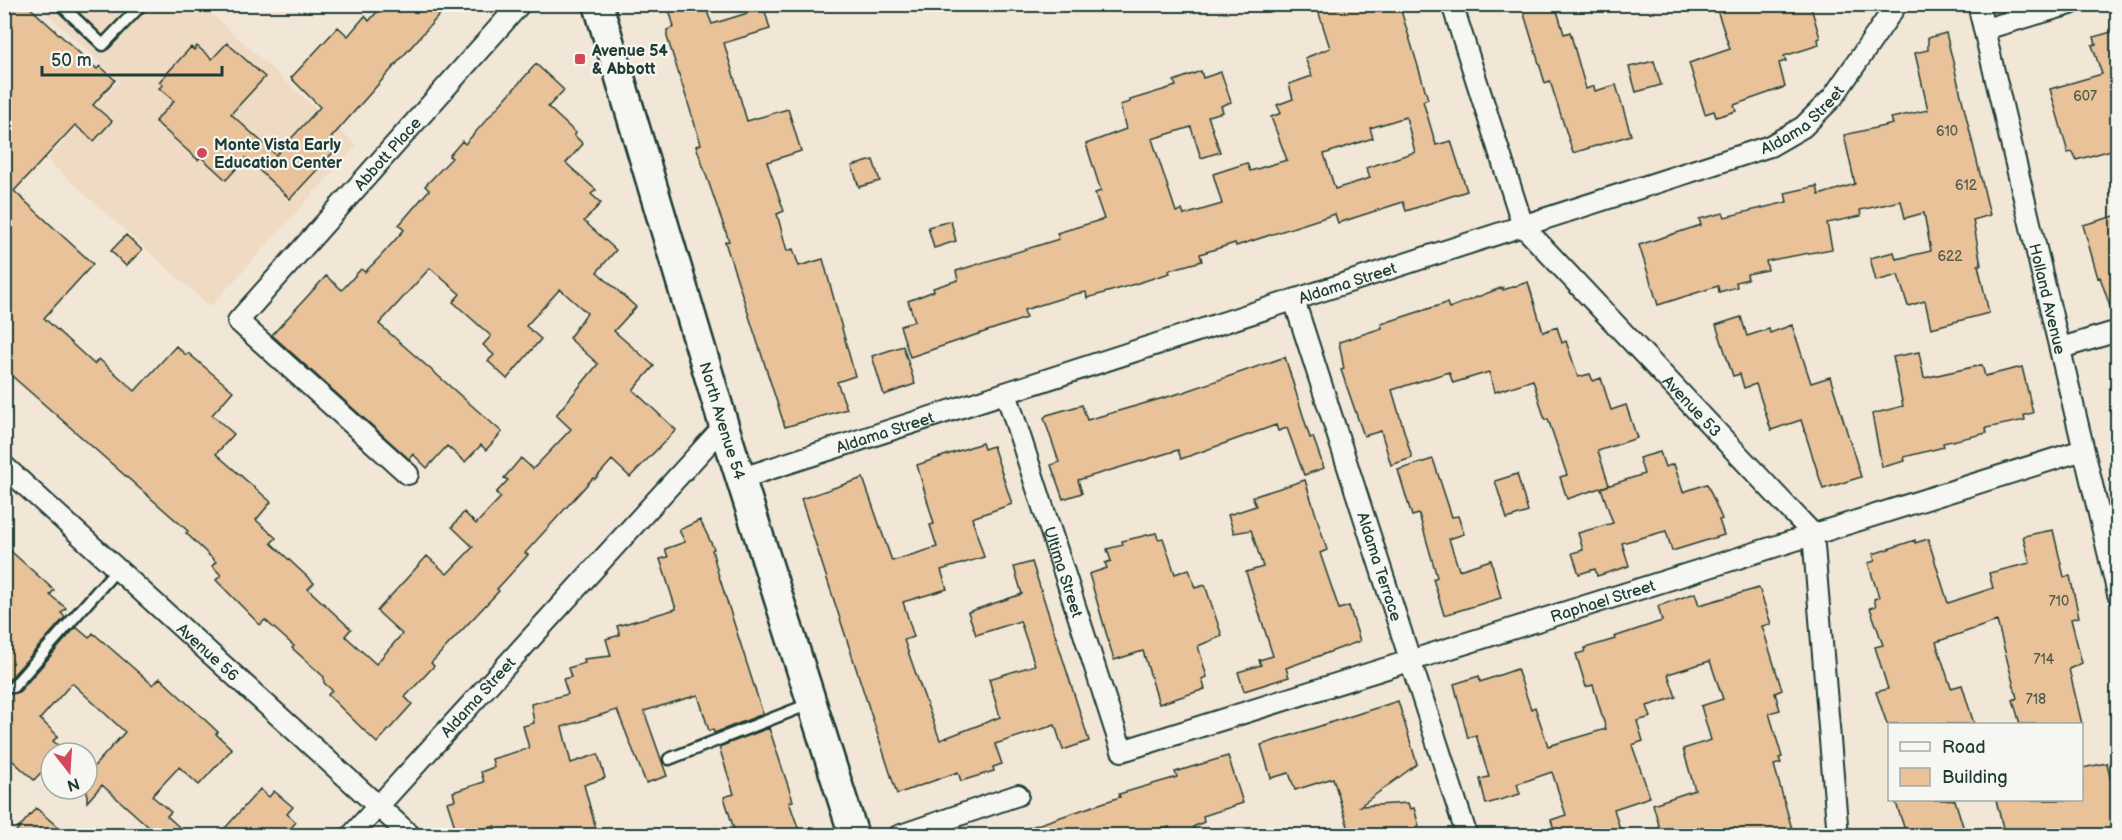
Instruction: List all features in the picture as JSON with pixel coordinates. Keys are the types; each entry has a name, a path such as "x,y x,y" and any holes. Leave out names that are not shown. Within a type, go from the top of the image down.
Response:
{"street":[{"name":"Abbott Place","path":"408,474 238,321 520,4"},
{"name":"North Avenue 54","path":"598,4 724,426 854,836"},
{"name":"Avenue 53","path":"1452,4 1523,226 1813,534"},
{"name":"Aldama Street","path":"742,478 1770,146 1803,127 1833,97 1897,4"},
{"name":"Holland Avenue","path":"1978,4 2118,594"},
{"path":"1985,29 2071,4"},
{"name":"Aldama Terrace","path":"1294,300 1467,836"},
{"path":"2061,348 2118,331"},
{"name":"Ultima Street","path":"1006,393 1122,751"},
{"name":"Aldama Street","path":"351,836 724,426"},
{"name":"Raphael Street","path":"1122,751 2084,450"},
{"name":"Avenue 56","path":"4,466 379,804 411,836"},
{"path":"1813,534 1838,836"},
{"path":"898,836 1018,795"}],"lane":[{"path":"60,4 103,45 142,4"},
{"path":"13,687 118,568"},
{"path":"669,759 812,703"}],"shaded area":[{"name":"Monte Vista Early Education Center","path":"38,5 202,5 357,146 210,307 47,160 119,81"}],"building":[{"path":"4,4 26,4 97,69 100,66 115,80 93,105 112,121 94,141 75,125 14,191 93,264 44,318 94,364 99,359 135,391 176,346 186,355 188,353 233,391 212,415 234,434 216,454 271,502 256,520 276,538 271,543 314,583 308,589 351,629 345,636 376,664 402,634 377,611 427,556 447,574 473,547 452,527 464,512 476,524 501,497 496,493 508,480 504,478 521,458 533,469 571,429 556,415 598,364 569,338 587,313 560,289 526,326 541,339 507,379 488,361 494,355 483,345 491,336 453,302 460,294 430,268 379,324 502,432 486,450 481,445 465,462 447,446 427,468 413,454 409,459 272,335 326,276 342,290 361,269 365,272 379,258 404,230 399,225 429,190 425,186 452,158 449,156 462,141 465,144 536,64 564,90 548,107 576,133 574,135 583,144 566,163 596,190 591,194 601,203 584,221 616,250 597,272 636,307 614,331 654,366 633,390 676,430 630,477 612,460 595,479 593,478 525,553 528,555 497,589 499,591 431,663 434,666 405,697 412,704 377,743 328,695 332,690 324,683 324,677 292,648 294,646 265,620 260,625 216,580 221,575 212,566 216,562 186,533 188,531 4,369"},
{"path":"384,4 449,4 331,138 339,146 290,199 246,158 226,180 201,157 198,160 155,121 174,101 159,88 163,85 159,82 191,47 194,50 197,46 212,59 227,43 265,77 231,114 276,155 320,107 291,78 338,27 348,36 365,16 369,21"},
{"path":"683,4 704,4 712,24 764,8 770,29 724,43 747,121 788,109 801,151 767,162 784,211 777,214 787,251 793,249 799,266 823,259 855,376 837,382 847,409 785,427 725,242 729,241 696,146 701,144 667,37 667,30 674,27 669,9"},
{"path":"1316,4 1399,4 1428,99 1423,101 1436,145 1451,141 1467,191 1406,211 1403,202 1338,223 1335,214 1236,246 1235,243 1200,254 1202,261 1169,270 1170,273 1087,298 1086,292 1075,294 1024,310 1026,318 910,357 900,326 915,321 908,301 934,291 933,288 958,280 956,271 1059,239 1057,233 1104,219 1095,193 1101,191 1086,144 1126,129 1120,105 1176,86 1174,81 1201,71 1203,78 1221,72 1231,102 1221,106 1223,112 1208,116 1220,152 1201,158 1191,127 1152,139 1176,212 1182,210 1184,215 1222,204 1213,174 1247,163 1250,171 1287,160 1271,117 1281,113 1277,105 1293,99 1289,84 1312,76 1305,58 1330,48","holes":["1406,117 1415,152 1366,168 1370,178 1335,189 1324,154 1373,138 1370,128"]},
{"path":"1521,4 1555,4 1564,34 1570,32 1586,89 1594,86 1595,91 1616,85 1631,135 1573,153 1550,81 1545,83"},
{"path":"1715,4 1810,4 1820,38 1818,39 1819,45 1784,56 1786,61 1779,63 1785,87 1734,105 1736,111 1716,117 1714,111 1705,114 1689,63 1730,49"},
{"path":"2118,30 2118,148 2076,160 2073,152 2068,153 2050,89 2102,74 2092,45 2096,44 2094,37"},
{"path":"1946,33 1990,215 1973,220 1981,265 1978,265 1989,313 1931,328 1925,301 1908,306 1898,275 1876,281 1870,258 1894,252 1896,259 1931,251 1924,213 1905,218 1901,201 1860,210 1861,216 1827,223 1832,249 1766,261 1768,270 1747,274 1748,279 1736,282 1737,287 1719,292 1718,286 1658,305 1639,245 1701,225 1699,219 1723,213 1725,217 1787,202 1785,193 1817,186 1819,195 1855,184 1844,135 1893,124 1891,118 1928,110 1915,53 1928,50 1928,38"},
{"path":"1654,61 1661,85 1636,92 1629,67"},
{"path":"873,160 880,181 859,187 852,166"},
{"path":"2118,215 2118,317 2114,318 2100,277 2098,278 2083,225"},
{"path":"951,221 956,241 934,248 928,227"},
{"path":"126,235 142,250 126,266 111,251"},
{"path":"1528,282 1543,332 1557,327 1562,343 1566,341 1578,377 1590,374 1593,381 1601,378 1611,410 1626,405 1637,438 1598,451 1609,485 1567,499 1560,477 1567,475 1548,419 1545,420 1533,380 1495,392 1489,372 1453,383 1449,372 1392,390 1412,458 1391,465 1381,431 1364,436 1341,370 1344,369 1339,342 1382,328 1381,324 1415,313 1447,303 1449,308 1503,287 1503,290"},
{"path":"1741,317 1747,336 1769,329 1770,333 1792,325 1811,383 1830,377 1861,477 1823,489 1801,420 1771,430 1756,384 1744,388 1740,374 1733,376 1716,325"},
{"path":"903,346 915,384 884,395 872,356"},
{"path":"1919,352 1924,378 1982,365 1985,376 2022,367 2033,413 2024,415 2025,420 1986,428 1987,433 1943,443 1944,447 1904,457 1905,461 1882,467 1872,414 1903,406 1893,357"},
{"path":"1285,357 1310,438 1313,437 1324,468 1304,475 1287,428 1278,431 1276,425 1181,459 1178,450 1078,480 1082,493 1063,499 1051,465 1059,462 1044,418 1047,415 1082,405 1087,420 1184,392"},
{"path":"982,443 984,449 993,446 1012,504 972,518 984,557 941,570 947,589 903,602 914,637 904,640 917,677 940,740 1000,717 989,679 1035,665 1020,621 976,635 968,612 1022,594 1014,567 1032,562 1089,741 1063,750 1055,725 995,744 1002,764 993,767 994,771 961,781 958,772 897,794 801,499 863,478 892,561 937,547 930,525 934,524 917,465"},
{"path":"1660,452 1665,467 1674,464 1683,492 1707,484 1722,519 1719,520 1724,535 1672,551 1666,531 1622,543 1629,566 1597,576 1595,569 1579,574 1572,553 1583,550 1578,533 1613,523 1601,488 1644,474 1639,458"},
{"path":"1433,459 1452,517 1458,516 1464,534 1449,539 1459,570 1491,560 1501,598 1444,615 1433,579 1437,577 1419,514 1412,516 1398,470"},
{"path":"1517,474 1528,512 1507,519 1495,481"},
{"path":"1305,480 1327,550 1320,553 1339,609 1349,606 1360,641 1286,668 1289,677 1244,691 1238,672 1261,665 1259,660 1273,656 1246,572 1263,567 1251,530 1234,533 1228,515 1256,506 1252,497"},
{"path":"700,520 714,549 712,550 718,573 763,714 714,733 713,729 709,731 698,695 644,711 667,776 646,783 617,710 562,727 571,763 598,754 605,778 584,785 598,836 498,836 495,826 463,836 461,828 456,830 447,802 455,800 453,792 484,782 481,772 494,767 492,759 529,748 523,726 534,723 531,704 568,694 563,679 571,677 568,668 585,663 584,659 611,656 606,639 620,635 617,626 676,609 660,559 668,557 665,549 685,542 679,530"},
{"path":"2053,530 2064,577 2070,576 2079,617 2071,619 2082,663 2069,669 2082,723 2020,723 2013,700 2017,698 1997,621 1936,642 1951,688 1962,685 1974,723 1887,724 1876,692 1888,689 1875,647 1883,645 1870,608 1876,606 1874,599 1879,597 1868,563 1875,561 1873,554 1915,540 1915,543 1928,539 1948,603 1993,588 1989,573 2030,563 2023,536"},
{"path":"1156,533 1158,539 1163,538 1175,574 1189,569 1195,588 1205,585 1222,636 1198,646 1207,677 1202,679 1205,689 1159,704 1143,651 1114,660 1089,574 1107,568 1105,563 1111,561 1107,549 1123,545 1122,541"},
{"path":"4,545 54,590 50,595 66,608 61,613 65,617 7,682 8,692 12,694 19,692 76,627 89,638 93,633 153,685 160,678 218,732 216,734 232,749 199,785 179,767 152,796 171,812 167,816 189,836 159,836 102,785 99,788 99,761 125,732 72,683 40,719 58,736 53,741 39,741 39,775 34,780 4,753"},
{"path":"1759,588 1771,624 1762,626 1782,690 1775,693 1780,710 1769,713 1782,757 1779,758 1781,763 1774,765 1794,836 1662,836 1653,804 1695,790 1683,749 1711,740 1701,706 1723,699 1710,661 1668,674 1676,697 1647,706 1651,717 1637,721 1643,741 1632,745 1650,797 1614,809 1622,836 1556,836 1551,820 1566,815 1552,772 1517,784 1520,794 1486,804 1480,779 1489,777 1476,735 1468,738 1454,684 1479,676 1480,682 1517,669 1531,709 1535,707 1548,746 1606,729 1593,685 1586,687 1576,654 1584,652 1585,648 1662,621 1658,606 1695,593 1699,605"},
{"path":"1398,701 1417,764 1360,806 1408,803 1410,809 1414,808 1419,826 1390,836 1351,836 1333,778 1295,790 1289,773 1271,778 1261,745"},
{"path":"769,728 793,801 789,802 801,836 736,836 724,797 734,794 719,747"},
{"path":"1228,756 1243,803 1203,816 1204,822 1193,827 1196,836 1172,836 1169,827 1144,836 1016,836 1016,832 1120,797 1119,794 1177,777 1175,772"},
{"path":"2107,763 2113,791 2111,809 2118,836 2005,836 1996,801 2083,801 2083,768"},
{"path":"260,789 269,797 274,791 293,807 287,814 296,822 284,836 218,836"},
{"path":"1895,801 1955,801 1966,836 1907,836"},
{"path":"36,808 68,836 12,836"}],"place":[{"name":"Avenue 54 & Abbott","path":"580,59"},
{"name":"Monte Vista Early Education Center","path":"202,153"}]}
